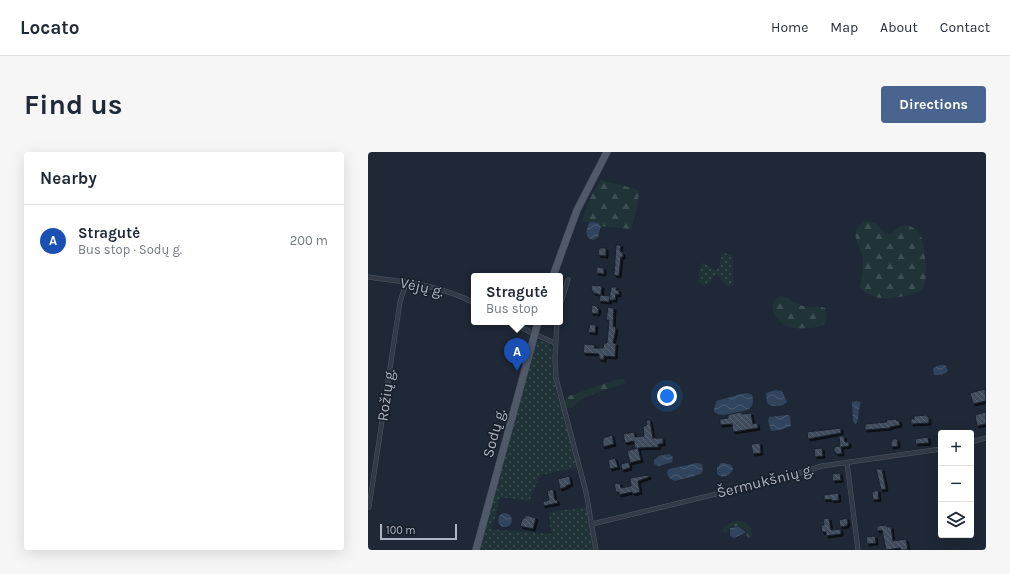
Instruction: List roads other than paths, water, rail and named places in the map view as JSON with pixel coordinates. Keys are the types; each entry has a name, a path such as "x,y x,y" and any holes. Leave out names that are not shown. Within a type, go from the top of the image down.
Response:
{"main road":[{"path":"554,273 577,210 607,152"},
{"name":"Sodų g.","path":"476,550 537,325"}],"street":[{"name":"Vėjų g.","path":"368,277 428,286 447,291 471,301"},
{"path":"563,296 568,280"},
{"name":"Rožių g.","path":"369,507 400,302 406,283"},
{"path":"517,325 555,343"},
{"path":"557,325 555,363 558,388 581,472 596,550"},
{"path":"974,441 986,438"},
{"name":"Šermukšnių g.","path":"592,524 770,481 822,466 938,449"},
{"path":"847,463 858,550"}],"water":[{"path":"589,223 598,223 601,226 598,237 593,240 588,238 586,234"},
{"path":"940,365 945,365 948,370 947,372 942,375 934,375 933,368"},
{"path":"776,390 782,391 787,402 785,404 774,406 767,403 766,393"},
{"path":"745,393 751,394 753,398 749,409 725,415 714,411 716,401"},
{"path":"852,402 861,402 857,423 855,424 853,421"},
{"path":"790,416 791,426 780,430 771,431 768,421 769,417"},
{"path":"669,454 673,457 672,462 659,466 654,464 654,460 659,456"},
{"path":"697,463 702,464 703,471 701,474 675,481 669,478 667,472 669,469"},
{"path":"721,463 731,465 733,469 728,475 719,476 717,474 717,468"},
{"path":"502,513 508,513 512,517 512,523 508,527 502,527 498,523 498,517"},
{"path":"739,527 745,531 745,533 734,538 730,536 730,528"}],"place":[{"name":"Stragutė","path":"517,371"}]}
